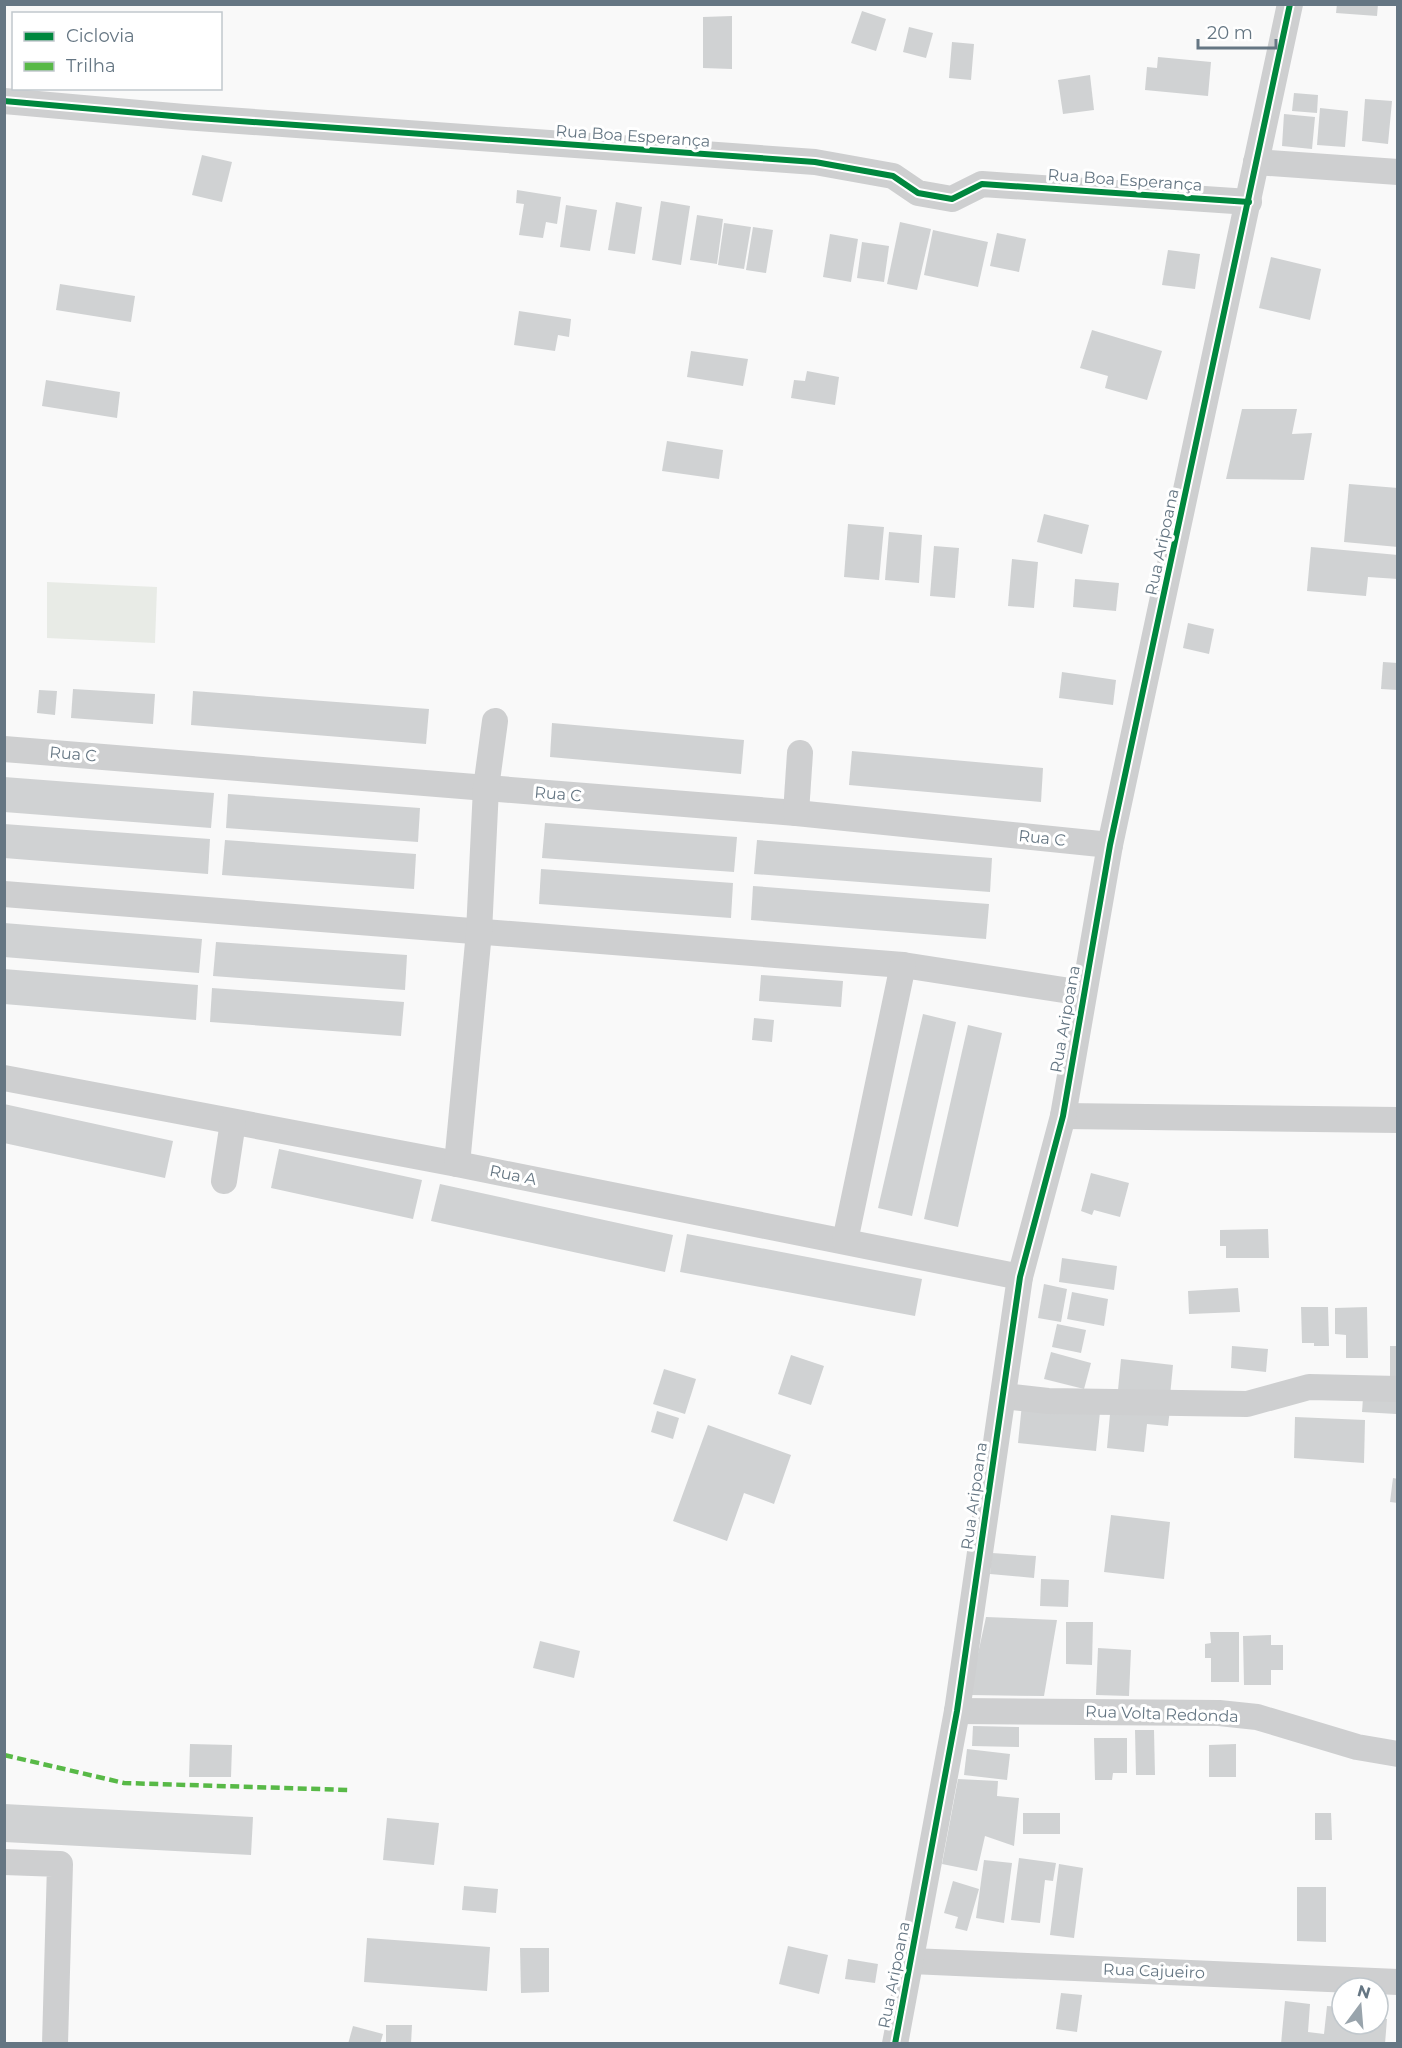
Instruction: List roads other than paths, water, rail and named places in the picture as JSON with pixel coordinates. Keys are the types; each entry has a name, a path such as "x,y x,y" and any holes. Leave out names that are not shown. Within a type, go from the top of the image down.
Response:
{"street":[{"name":"Rua Aripoana","path":"895,2043 957,1711 1020,1277 1063,1116 1110,845 1250,202 1256,162 1290,4"},
{"name":"Rua Boa Esperança","path":"4,101 815,162 893,176 918,193 952,200 982,184 1250,202"},
{"path":"1256,162 1398,172"},
{"path":"457,1164 479,932 486,788 495,721"},
{"name":"Rua C","path":"4,749 796,813 1110,845"},
{"path":"796,813 800,753"},
{"path":"4,894 903,965 1083,993"},
{"path":"845,1241 903,965"},
{"name":"Rua A","path":"4,1078 457,1164 1020,1277"},
{"path":"1063,1116 1398,1120"},
{"path":"224,1181 233,1122"},
{"path":"1003,1396 1048,1401 1247,1404 1309,1387 1398,1389"},
{"name":"Rua Volta Redonda","path":"957,1711 1219,1713 1257,1717 1357,1747 1398,1754"},
{"path":"4,1862 60,1864 55,2043"},
{"name":"Rua Cajueiro","path":"911,1961 1398,1982"}]}
